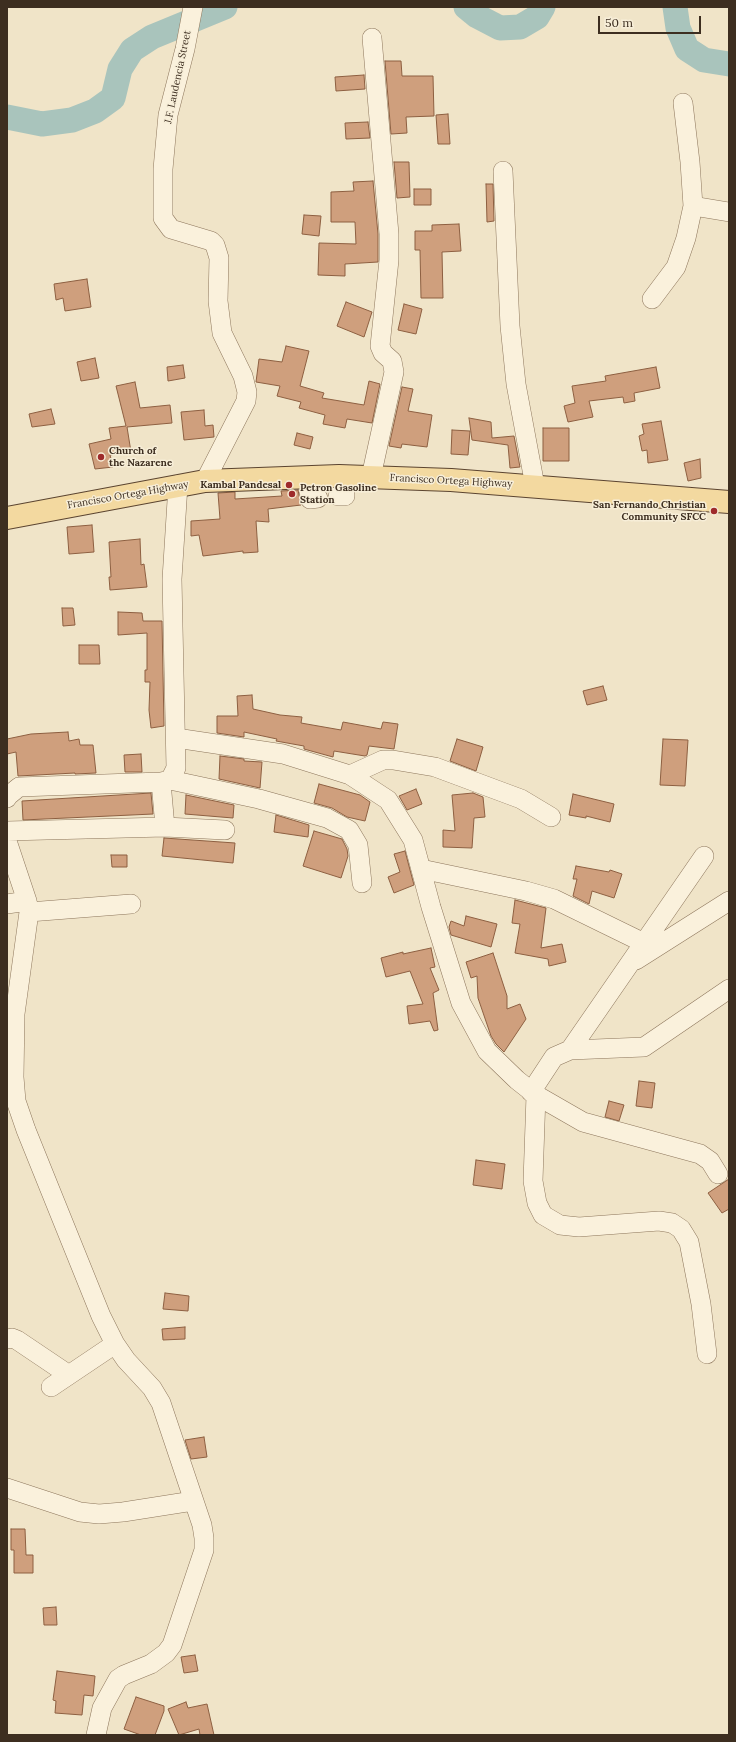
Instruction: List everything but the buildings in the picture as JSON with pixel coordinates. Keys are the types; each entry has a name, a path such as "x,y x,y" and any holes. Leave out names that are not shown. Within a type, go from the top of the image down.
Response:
{"main road":[{"name":"Francisco Ortega Highway","path":"7,518 205,481 344,476 451,480 729,502"}],"street":[{"name":"J.F. Laudencia Street","path":"193,7 168,115 163,169 163,218 171,229 211,242 215,245 219,258 218,301 222,333 243,376 247,392 246,401 205,481"},
{"path":"371,477 394,372 392,361 383,353 380,346 387,288 389,247 372,38"},
{"path":"652,299 676,267 686,238 693,206 690,162 683,104"},
{"path":"503,171 510,326 516,384 535,486"},
{"path":"693,206 729,212"},
{"path":"338,496 345,496 344,476"},
{"path":"308,477 310,499 318,498"},
{"path":"166,828 165,781 176,768 172,579 178,485"},
{"path":"176,738 283,754 350,775 388,800 413,840 460,1003 487,1052 517,1080 534,1093 583,1122 700,1154 710,1160 718,1174"},
{"path":"350,775 383,760 393,760 435,767 521,799 551,817"},
{"path":"7,798 19,787 165,781 259,799 327,818 349,830 358,845 362,883"},
{"path":"7,831 166,828 225,830"},
{"path":"7,841 28,906 15,1014 14,1077 11,1102 101,1316 115,1344 126,1360 152,1388 161,1404 202,1524 204,1538 204,1550 172,1645 166,1653 151,1664 118,1679 102,1708 96,1735"},
{"path":"570,1050 704,856"},
{"path":"421,869 526,891 554,899 644,943"},
{"path":"629,964 729,901"},
{"path":"7,904 28,906 131,904"},
{"path":"708,1354 690,1242 681,1229 672,1223 659,1221 579,1227 560,1225 543,1215 537,1203 533,1181 534,1093 554,1057 570,1050 644,1047 726,997"},
{"path":"7,1339 12,1338 17,1340 68,1376"},
{"path":"51,1387 115,1344"},
{"path":"7,1488 80,1512 99,1514 123,1512 193,1501"}],"waterway":[{"path":"7,117 42,124 72,120 95,111 113,98 120,69 132,50 152,37 225,7"},
{"path":"466,7 477,16 500,28 520,27 537,17 543,7"},
{"path":"675,7 678,28 687,49 704,60 729,64"}],"place":[{"name":"Church of the Nazarene","path":"101,457"},
{"name":"Kambal Pandesal","path":"289,485"},
{"name":"Petron Gasoline Station","path":"292,494"},
{"name":"San Fernando Christian Community SFCC","path":"714,511"}]}
